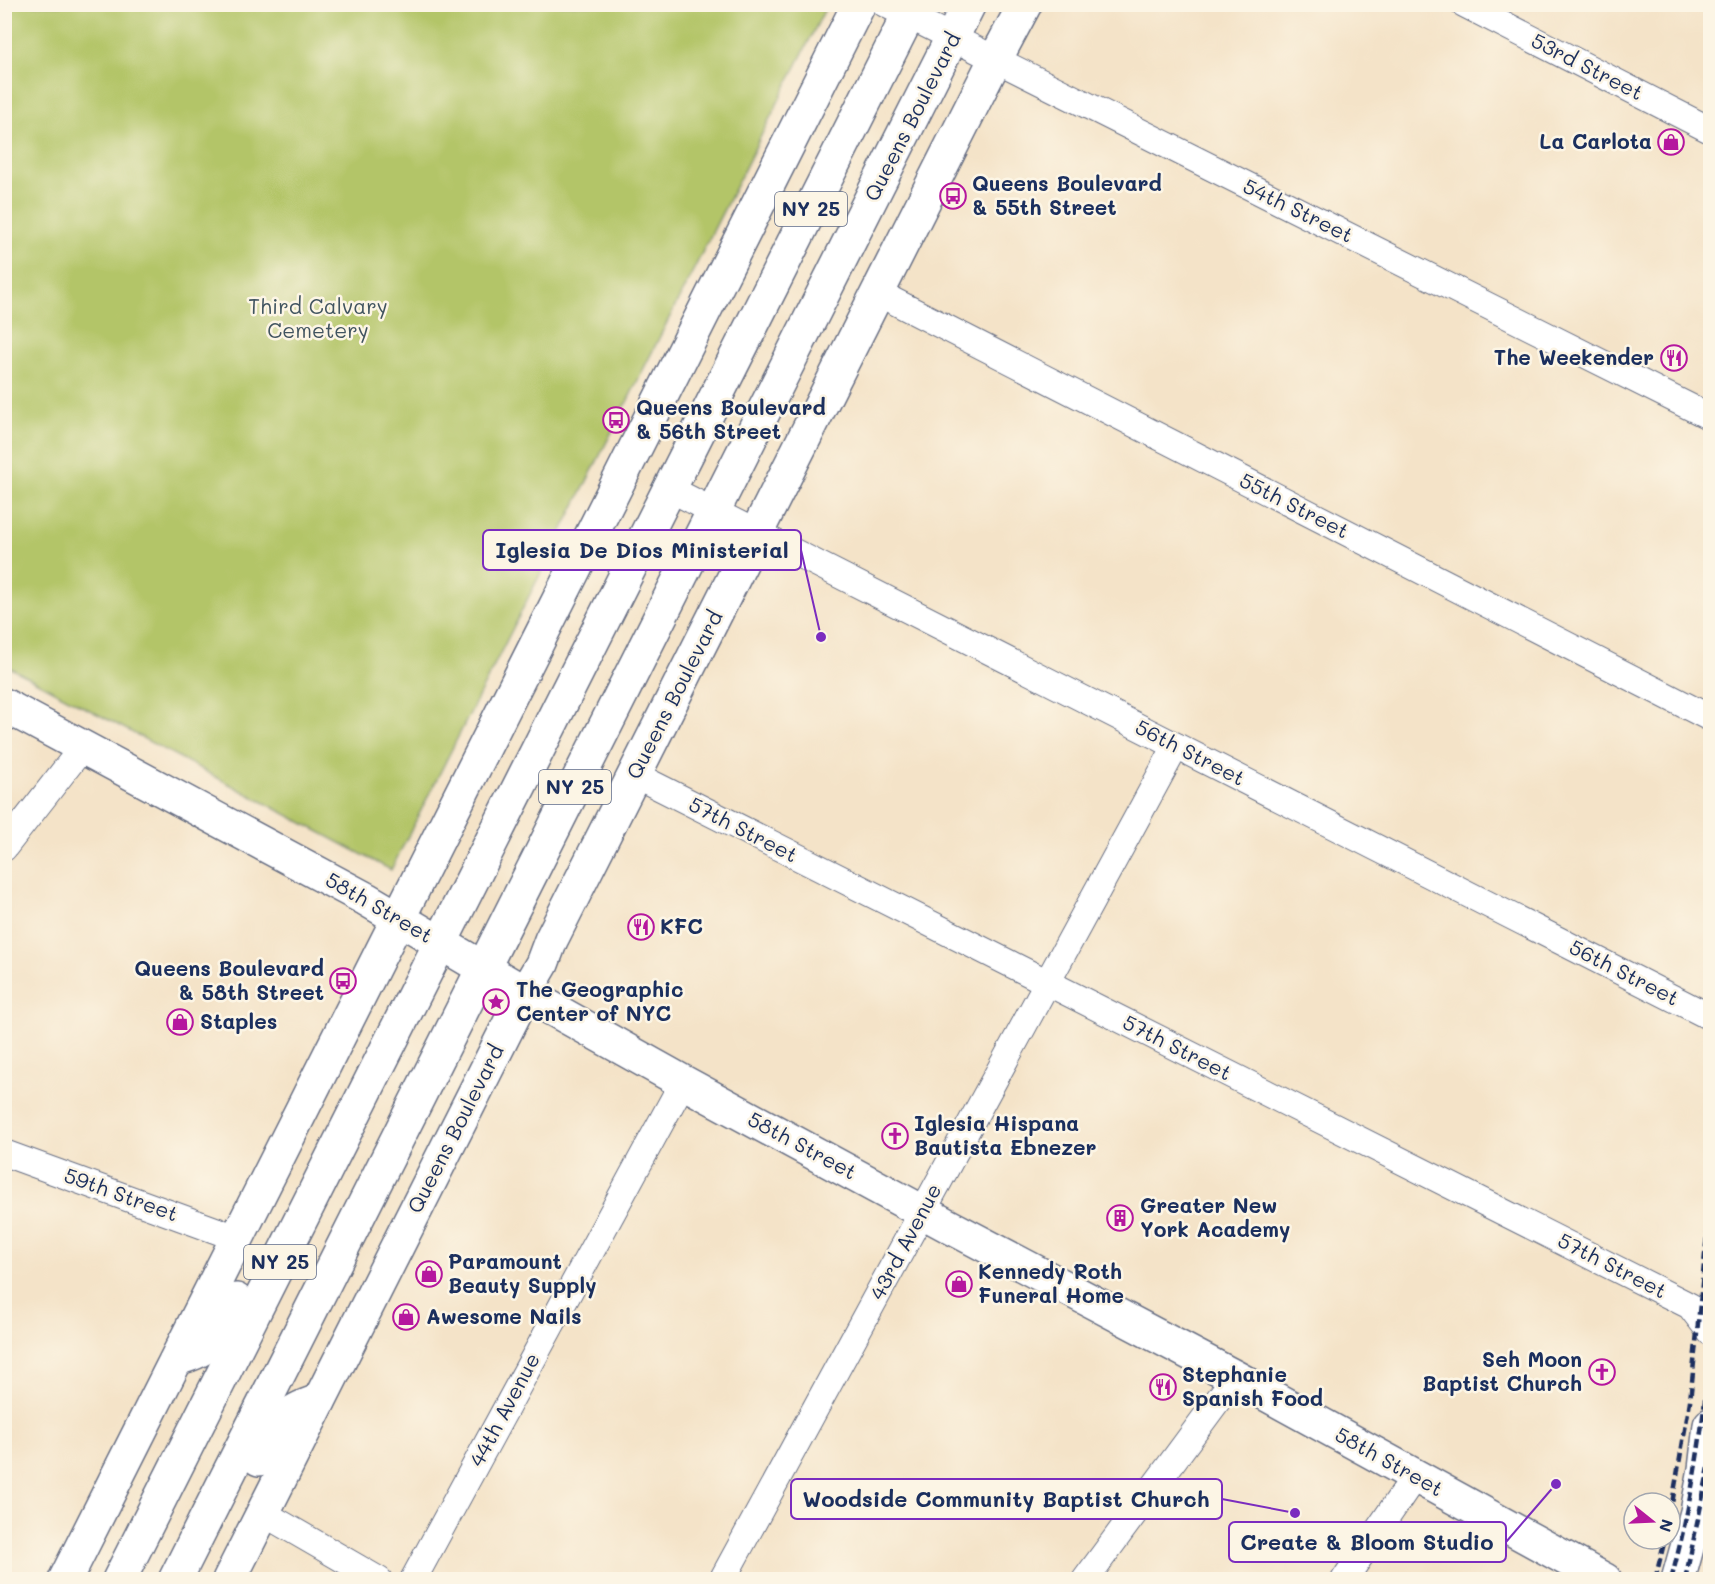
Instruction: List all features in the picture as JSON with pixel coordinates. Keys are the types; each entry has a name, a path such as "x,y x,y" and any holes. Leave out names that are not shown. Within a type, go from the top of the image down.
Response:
{"street":[{"path":"65,1580 859,4"},
{"name":"Queens Boulevard","path":"178,1573 969,4"},
{"name":"Queens Boulevard","path":"229,1580 1025,4"},
{"name":"53rd Street","path":"1464,4 1710,130"},
{"name":"54th Street","path":"903,8 952,39 1710,417"},
{"name":"NY 25","path":"119,1580 670,489 903,8"},
{"name":"55th Street","path":"878,293 1710,718"},
{"name":"56th Street","path":"670,489 1710,1017"},
{"name":"58th Street","path":"4,705 348,890 483,970 683,1082 1235,1377 1605,1580"},
{"name":"43rd Avenue","path":"722,1580 1176,746"},
{"path":"4,848 82,748"},
{"name":"57th Street","path":"635,775 1690,1306 1710,1332"},
{"name":"44th Avenue","path":"413,1580 683,1082"},
{"name":"59th Street","path":"4,1153 237,1238"},
{"path":"178,1358 200,1351 215,1339 252,1268 309,1204"},
{"path":"1085,1580 1235,1377"},
{"path":"178,1573 240,1496 280,1421 296,1409 319,1401"},
{"path":"1678,1580 1697,1512 1710,1425"},
{"path":"1344,1580 1415,1476"},
{"path":"263,1513 379,1580"}],"green space":[{"name":"Third Calvary Cemetery","path":"4,5 827,5 391,870 5,665"}],"railway":[{"path":"1674,1491 1690,1401 1710,1206"},
{"path":"1671,1580 1685,1524 1695,1468 1710,1353"},
{"path":"1685,1580 1710,1463"},
{"path":"1655,1580 1662,1551"}],"place":[{"name":"La Carlota","path":"1671,142"},
{"name":"Queens Boulevard & 55th Street","path":"953,196"},
{"name":"The Weekender","path":"1674,358"},
{"name":"Queens Boulevard & 56th Street","path":"616,420"},
{"name":"Iglesia De Dios Ministerial","path":"821,637"},
{"name":"KFC","path":"641,927"},
{"name":"Queens Boulevard & 58th Street","path":"343,981"},
{"name":"The Geographic Center of NYC","path":"496,1002"},
{"name":"Staples","path":"180,1022"},
{"name":"Iglesia Hispana Bautista Ebnezer","path":"895,1136"},
{"name":"Greater New York Academy","path":"1120,1218"},
{"name":"Paramount Beauty Supply","path":"429,1274"},
{"name":"Kennedy Roth Funeral Home","path":"959,1284"},
{"name":"Awesome Nails","path":"406,1317"},
{"name":"Seh Moon Baptist Church","path":"1602,1372"},
{"name":"Stephanie Spanish Food","path":"1163,1387"},
{"name":"Create & Bloom Studio","path":"1556,1484"},
{"name":"Woodside Community Baptist Church","path":"1295,1513"}]}
